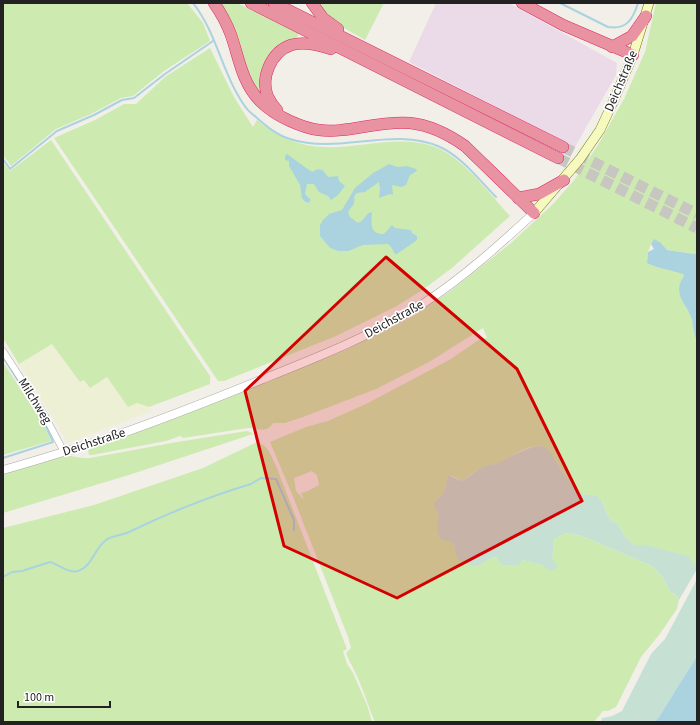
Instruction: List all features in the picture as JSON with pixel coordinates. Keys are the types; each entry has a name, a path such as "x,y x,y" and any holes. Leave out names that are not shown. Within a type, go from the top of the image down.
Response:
{"highway":[{"path":"214,3 229,30 243,74 249,87 260,101 277,116 320,131 339,130 393,122 411,123 433,128 453,137 465,146 534,213"},
{"path":"251,3 558,158"},
{"path":"274,3 563,147"},
{"path":"312,3 329,24 340,30 350,41"},
{"path":"522,3 563,25 633,55"},
{"path":"612,47 632,36 646,16"},
{"path":"291,121 273,105 268,97 266,86 267,71 270,64 279,52 298,44 321,46 363,65 375,65"},
{"path":"518,198 540,194 564,180"}],"main road":[{"name":"Deichstraße","path":"534,213 564,180 600,130 614,102 633,55 650,3"}],"street":[{"name":"Deichstraße","path":"3,470 64,452 171,415 338,348 382,327 424,303 453,283 490,253 534,213"},
{"name":"Milchweg","path":"3,351 44,414 64,452"}],"highlighted area":[{"path":"386,257 517,369 582,501 397,598 284,546 245,391"}],"shaded area":[{"path":"436,3 509,3 617,63 616,75 575,147 409,62"}],"green space":[{"path":"3,3 187,3 203,23 210,41 164,71 133,96 121,98 91,114 56,129 11,166 3,155"},
{"path":"217,3 237,3 299,33 294,43 281,49 264,92 259,97"},
{"path":"316,3 384,3 365,40 333,20"},
{"path":"656,3 697,3 697,253 694,254 667,250 661,243 651,244 648,252 647,263 659,268 683,273 685,276 679,288 680,294 681,299 690,314 697,342 697,565 645,545 635,545 626,538 617,523 612,522 602,502 591,495 585,495 578,492 544,447 524,449 502,461 480,469 462,481 448,475 443,493 435,501 439,518 437,529 454,544 455,552 479,566 486,560 499,557 514,558 542,565 552,559 554,550 553,540 566,533 582,536 652,566 658,571 669,591 675,594 679,600 677,609 641,657 616,707 608,711 603,711 594,722 375,722 361,684 346,653 351,648 348,637 270,442 306,427 328,421 368,403 451,359 480,339 487,338 483,328 429,362 376,389 285,423 273,423 268,428 262,430 248,428 183,438 180,436 166,441 92,455 89,455 89,447 205,406 339,353 415,315 449,292 511,243 553,204 575,179 598,145 624,99 645,52","holes":["312,471 317,475 319,485 301,493 304,500 296,491 294,478"]},
{"path":"210,48 234,97 253,127 257,120 284,137 310,146 337,147 377,143 414,142 432,146 450,155 469,170 510,216 452,268 421,291 395,307 336,336 224,381 218,381 54,138 95,120 124,104 136,104 165,77"},
{"path":"51,140 210,376 210,384 149,407 137,403 128,407 107,377 90,388 84,380 80,382 52,344 19,364 3,338 3,162 10,171"},
{"path":"52,344 80,382 107,376 128,407 137,403 149,407 152,411 68,443 19,364"},
{"path":"3,362 44,425 51,441 3,455"},
{"path":"247,431 253,434 132,474 3,513 3,473 63,456 90,458"},
{"path":"255,443 263,445 271,454 347,649 343,651 347,664 353,673 367,705 372,722 3,722 3,528 94,505 203,468"},
{"path":"537,446 544,447 551,453 563,473 578,492 585,495 597,496 602,502 612,522 617,523 626,538 635,545 645,545 689,556 694,565 697,565 697,569 679,600 675,594 669,591 658,571 652,566 582,536 566,533 553,540 554,550 552,559 558,567 550,571 542,565 523,560 518,565 502,565 496,557 487,560 479,566 464,563 456,555 454,544 440,539 437,529 438,513 434,507 435,501 441,496 444,490 448,475 462,481 481,468 499,462 523,450"},
{"path":"697,579 697,656 659,717 655,722 601,722 602,718 612,716 622,711 651,654 665,639"}],"water":[{"path":"287,154 313,172 320,169 329,177 338,176 339,181 345,186 338,195 331,200 328,196 319,192 314,184 307,184 305,194 311,200 308,203 304,201 302,198 300,185 289,166 289,161 285,160 285,156"},
{"path":"389,164 398,167 407,166 416,169 417,171 410,175 406,185 401,187 392,185 393,195 390,194 379,198 379,182 365,192 357,193 354,196 353,205 348,212 350,217 358,223 371,212 372,228 376,233 384,234 392,225 395,228 411,230 412,233 417,236 417,240 397,254 395,254 388,244 363,245 348,251 338,251 330,248 320,236 320,225 323,220 329,214 342,210 355,188 373,173"},
{"path":"654,239 661,243 667,250 694,254 697,253 697,342 690,314 681,299 679,288 684,276 683,274 655,267 647,263 648,252 654,249 651,244"},
{"path":"697,656 697,722 655,722 659,717"}],"waterway":[{"path":"193,3 206,23 235,90 245,107 274,131 284,137 309,143 346,143 384,139 422,141 440,147 456,157 470,169 496,197"},
{"path":"560,3 608,27 620,27 625,25 634,14 638,3"},
{"path":"3,159 10,169 57,131 94,115 122,100 134,98 165,74 213,41"},
{"path":"3,357 40,415"},
{"path":"3,458 53,442 44,422"},
{"path":"3,577 12,572 22,571 50,562 67,570 75,572 78,571 83,569 90,562 98,548 109,538 126,533 204,500 251,484 261,478 276,479 294,520 294,530"}],"tunnel":[{"path":"563,147 697,214"},
{"path":"558,158 697,228"}]}
